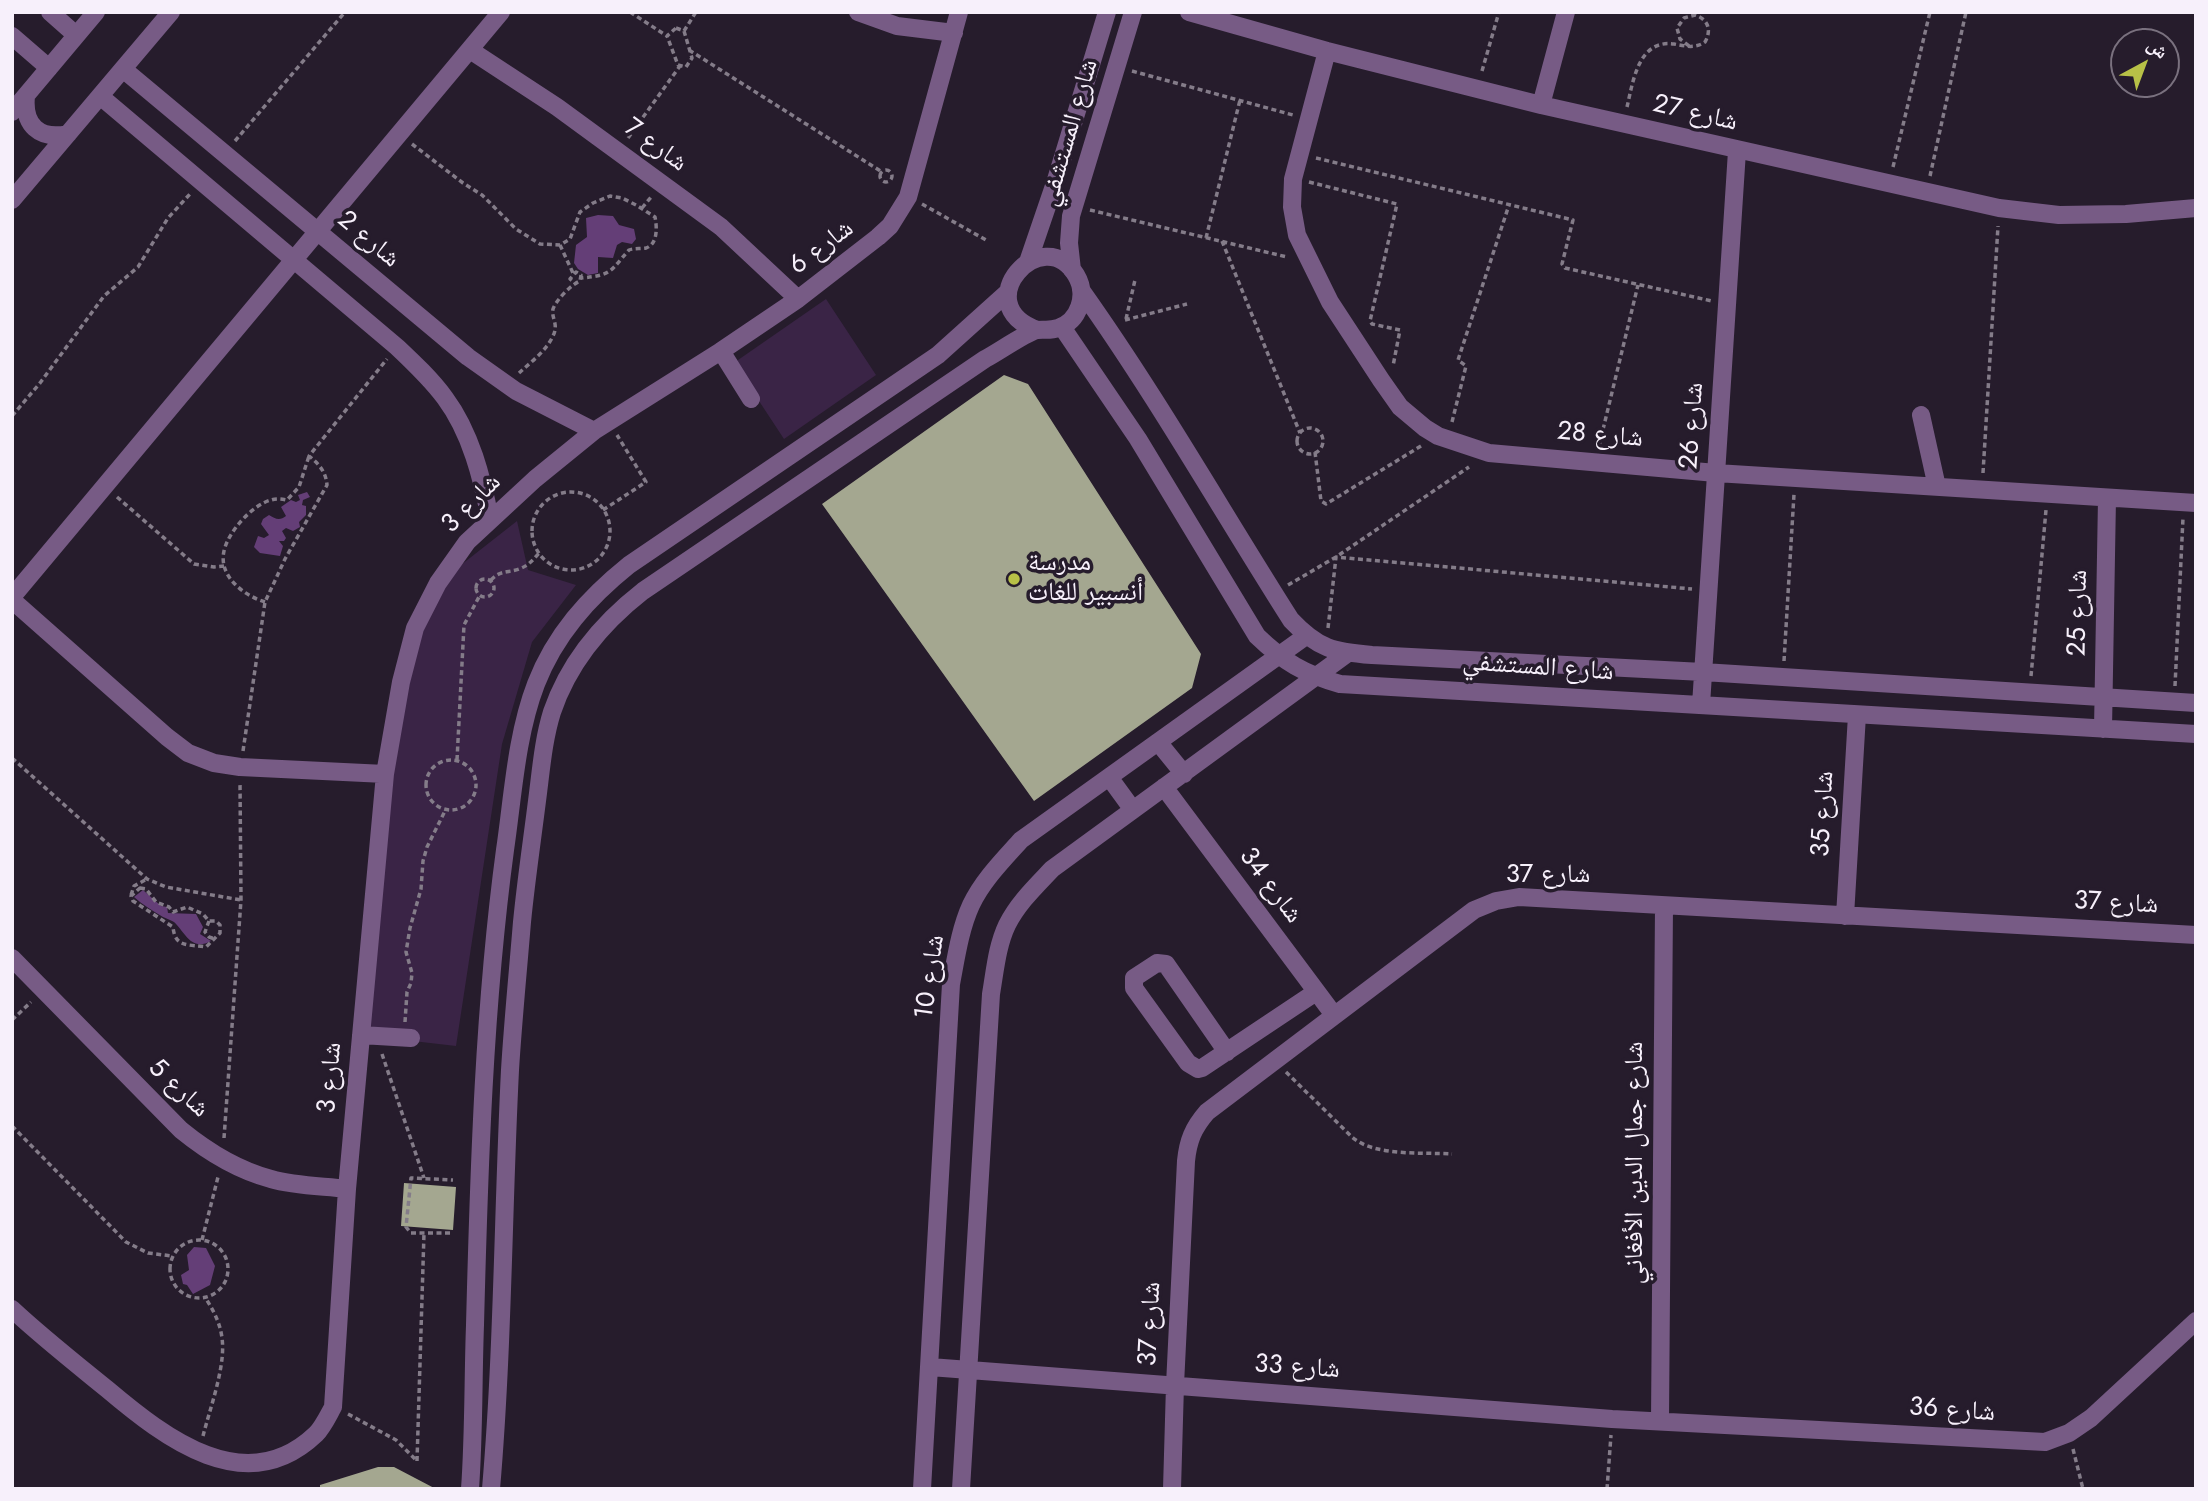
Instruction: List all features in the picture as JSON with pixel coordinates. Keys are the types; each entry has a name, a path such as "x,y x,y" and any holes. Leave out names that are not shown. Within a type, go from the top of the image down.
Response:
{"street":[{"path":"50,12 76,35"},
{"path":"12,112 96,12"},
{"path":"12,200 171,12"},
{"path":"385,774 240,767 214,763 188,753 12,598 501,12"},
{"path":"858,12 897,26 954,33"},
{"name":"شارع 6","path":"601,426 721,352 798,299 890,226 908,197 959,12"},
{"name":"شارع المستشفي","path":"1028,262 1107,12"},
{"name":"شارع المستشفي","path":"1072,270 1069,243 1073,206 1133,12"},
{"name":"شارع 27","path":"1189,12 1327,51 1541,105 1999,208 2059,215 2126,214 2196,208"},
{"path":"1541,105 1566,12"},
{"path":"12,36 49,68"},
{"name":"شارع 7","path":"470,50 557,107 721,227 798,299"},
{"name":"شارع 28","path":"1327,51 1293,179 1292,207 1297,235 1329,302 1400,407 1425,428 1443,438 1489,453 1716,472 2190,503"},
{"name":"شارع 2","path":"123,69 468,358 542,405 601,426"},
{"path":"26,96 28,118 35,128 45,134 68,134"},
{"path":"100,96 429,377 452,410 475,457 490,519"},
{"name":"شارع 26","path":"1701,705 1737,151"},
{"path":"1047,257 1056,259 1072,270 1082,290 1079,307 1069,322 1062,327 1045,331 1037,330 1019,320 1009,303 1008,292 1014,274 1028,262 1047,257"},
{"name":"شارع المستشفي","path":"1082,290 1154,398 1291,620 1307,636 1326,648 1349,653 2196,703"},
{"path":"470,1489 486,1068 500,891 526,714 548,656 564,630 590,599 629,565 938,355 1008,292"},
{"name":"شارع المستشفي","path":"1062,327 1138,439 1257,636 1278,657 1315,677 1339,684 2196,734"},
{"path":"491,1489 502,1293 510,1069 525,894 545,742 552,712 564,683 579,657 605,625 643,591 959,376 1037,330"},
{"path":"721,352 751,399"},
{"path":"1921,415 1937,487"},
{"name":"شارع 3","path":"333,1407 347,1189 369,1036 385,774 401,682 415,628 438,583 467,542 490,519 601,426"},
{"name":"شارع 25","path":"2102,729 2107,498"},
{"name":"شارع 10","path":"922,1489 951,984 958,945 971,905 993,870 1021,840 1307,636"},
{"path":"961,1489 988,1031 997,959 1007,925 1027,895 1052,869 1349,653"},
{"name":"شارع 35","path":"1844,916 1857,715"},
{"path":"1158,742 1184,774"},
{"path":"1109,777 1133,810"},
{"name":"شارع 34","path":"1164,787 1334,1016"},
{"name":"شارع 37","path":"1172,1489 1188,1143 1195,1126 1207,1112 1474,910 1496,901 1519,897 2196,935"},
{"name":"شارع جمال الدين الأفغاني","path":"1660,1421 1664,906"},
{"name":"شارع 5","path":"12,958 181,1130 209,1152 240,1168 273,1180 347,1189"},
{"path":"1227,1052 1166,964 1157,963 1134,978 1134,988 1191,1066 1202,1068 1227,1052 1317,992"},
{"path":"369,1036 408,1038"},
{"path":"486,1068 510,1069"},
{"path":"12,1309 162,1434 199,1456 233,1467 264,1465 293,1454 317,1433 333,1407"},
{"name":"شارع 36","path":"1660,1421 2045,1443 2069,1433 2091,1418 2195,1324"},
{"name":"شارع 33","path":"930,1367 1660,1421"}],"path":[{"path":"225,154 345,12"},
{"path":"630,12 667,36 680,66"},
{"path":"684,30 696,12"},
{"path":"1477,89 1499,12"},
{"path":"1889,183 1930,12"},
{"path":"1926,191 1966,12"},
{"path":"1623,124 1637,66 1648,51 1667,43 1689,46 1705,42 1709,31 1705,20 1695,13 1684,18 1677,28 1680,39 1689,46"},
{"path":"667,36 676,28 684,30"},
{"path":"680,66 686,66 692,61 684,30"},
{"path":"690,50 881,172"},
{"path":"619,151 680,66"},
{"path":"1116,67 1309,119"},
{"path":"1206,237 1240,100"},
{"path":"400,134 482,195 516,229 540,244 560,245 570,239 580,212 610,196 629,201 655,217 657,229 653,241 646,248 629,250 611,271 597,277 582,278 554,306 552,312 557,326 547,347 507,384"},
{"path":"1300,154 1573,220 1562,264 1565,268 1727,304"},
{"path":"1293,179 1396,204 1370,321 1372,324 1400,331 1388,390"},
{"path":"12,416 40,383 104,296 138,267 168,218 201,182"},
{"path":"908,197 986,240"},
{"path":"1315,452 1321,501 1326,504 1443,438 1466,366 1458,360 1509,205"},
{"path":"1073,206 1309,262"},
{"path":"1982,489 1999,208"},
{"path":"1222,241 1300,433"},
{"path":"560,245 573,273"},
{"path":"573,273 579,273 582,278"},
{"path":"573,273 570,279 575,283"},
{"path":"1126,320 1135,280"},
{"path":"1596,462 1638,285"},
{"path":"1106,325 1187,304"},
{"path":"265,602 240,590 230,579 224,566 223,552 233,532 261,504 277,499 288,500 295,494 309,456 397,347"},
{"path":"601,426 646,482 603,510"},
{"path":"1310,428 1320,433 1322,444 1309,454 1299,449 1297,438 1300,433 1310,428"},
{"path":"1274,593 1336,557 1489,453"},
{"path":"202,1240 222,1159 241,900 240,767 265,602 289,550 327,485 326,476 319,464 309,456"},
{"path":"1783,677 1795,477"},
{"path":"105,486 194,564 224,566"},
{"path":"569,492 579,493 588,496 603,510 608,520 609,542 604,552 588,567 566,570 546,561 538,553 534,544 533,523 542,505 550,498 569,492"},
{"path":"2029,693 2047,494"},
{"path":"2175,702 2190,503"},
{"path":"491,580 498,573 519,569 530,563 538,553"},
{"path":"1336,557 1708,591"},
{"path":"1326,648 1336,557"},
{"path":"482,579 491,580 494,584 493,593 484,597 480,595 477,591 478,582 482,579"},
{"path":"457,760 464,625 480,595"},
{"path":"12,758 147,879 166,887 241,900"},
{"path":"457,760 471,769 477,785 470,801 463,807 446,809 432,800 426,783 428,775 440,762 457,760"},
{"path":"408,1038 407,992 412,973 406,952 422,889 423,861 446,809"},
{"path":"131,896 134,891 146,888 156,902 169,907 173,912 189,907 203,914 209,921 216,921 220,925 220,933 206,947 181,943 175,938 173,927 133,901 131,896 134,886 147,879"},
{"path":"209,921 205,932 215,939"},
{"path":"12,1020 43,991"},
{"path":"369,1036 424,1178"},
{"path":"1275,1060 1358,1142 1377,1149 1452,1154"},
{"path":"12,1126 126,1242 148,1253 172,1256"},
{"path":"450,1233 411,1233 406,1227 410,1181 413,1178 453,1180"},
{"path":"333,1407 376,1427 396,1440 418,1461 424,1233"},
{"path":"202,1240 219,1247 228,1263 228,1272 220,1289 205,1297 195,1298 179,1290 170,1274 172,1256 185,1243 202,1240"},
{"path":"199,1456 221,1362 223,1339 217,1317 205,1297"},
{"path":"1607,1489 1612,1419"},
{"path":"2069,1433 2083,1489"}],"shaded area":[{"path":"598,215 613,216 619,225 634,229 636,239 632,244 622,242 617,245 613,258 598,257 598,273 588,275 574,263 576,245 587,237 586,218"},
{"path":"826,299 876,375 784,439 736,366 738,360"},
{"path":"307,492 310,497 303,500 302,505 306,506 306,515 299,522 300,527 293,531 286,528 282,531 286,538 279,541 283,546 280,556 260,553 254,547 258,536 264,538 269,535 261,524 263,519 269,515 278,519 284,518 286,516 281,507 291,500 300,500 298,495"},
{"path":"517,521 528,570 576,585 532,642 502,744 456,1046 361,1035 401,682 438,583"},
{"path":"143,890 161,906 167,907 168,913 196,914 203,927 200,934 211,941 198,944 189,939 174,922 134,897"},
{"path":"194,1247 206,1248 215,1266 210,1285 193,1294 187,1285 183,1284 181,1275 189,1270 187,1255"}],"building":[{"name":"مدرسة أنسبير للغات","path":"1004,375 1028,384 1201,654 1192,688 1034,801 822,504"},
{"path":"404,1183 456,1187 453,1230 401,1226"},
{"path":"378,1467 394,1467 436,1489 320,1489 320,1485"}],"place":[{"name":"مدرسة أنسبير للغات","path":"1014,579"}]}
